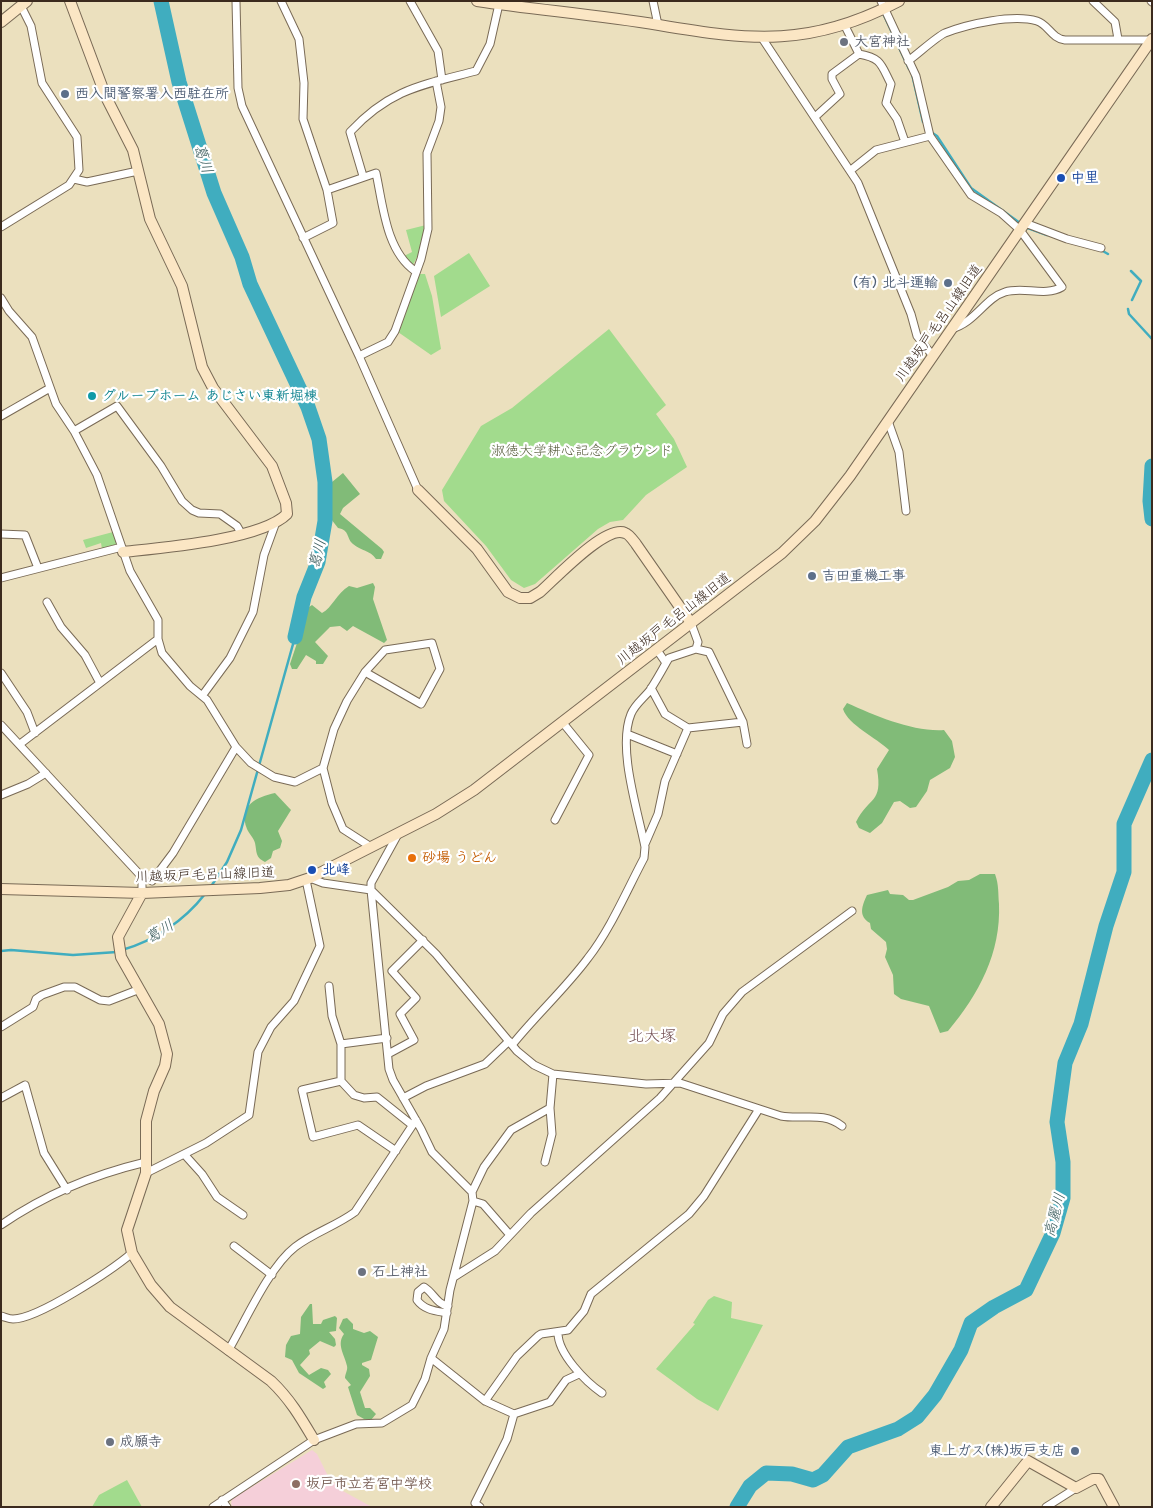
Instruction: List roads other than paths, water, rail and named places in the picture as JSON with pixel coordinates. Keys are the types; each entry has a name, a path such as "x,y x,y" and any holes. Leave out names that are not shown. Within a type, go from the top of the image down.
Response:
{"street":[{"path":"1,578 123,549 197,544 276,522 287,514 286,502 266,456 220,399 202,368 182,286 150,219 129,139 106,97 70,1"},
{"path":"236,1 239,98 359,356 418,490 477,549 508,592 520,598 530,598 540,592 596,542 610,534 627,533 691,623 698,642 696,649"},
{"path":"281,1 299,39 304,83 303,119 327,190 333,223 303,238"},
{"path":"359,356 388,342 395,331 415,271 421,259 428,229 427,153 439,121 441,107 438,51 410,1"},
{"path":"477,1 548,6 726,36 762,38 784,37 845,26 899,1"},
{"path":"653,1 658,25"},
{"path":"1093,1 1115,22 1118,39"},
{"path":"1,22 24,4 31,26 42,83 77,136 80,159 79,170 74,179 62,190 1,227"},
{"path":"363,176 350,132 395,94 419,84 476,71 490,44 499,4"},
{"path":"882,8 916,76 929,132 971,195 1023,226 1101,248"},
{"path":"908,61 946,33 1007,19 1037,21 1044,25 1056,39 1151,40"},
{"path":"845,26 859,54"},
{"path":"762,38 815,117 826,138 851,170 911,314 916,336 932,356"},
{"name":"川越坂戸毛呂山線旧道","path":"1,890 142,893 289,885 308,879 371,848 436,814 474,790 658,650 782,552 815,522 831,503 1151,40"},
{"path":"815,117 840,94 832,79 832,74 859,54 874,56 879,61 891,84 886,103 897,119 905,142"},
{"path":"851,170 876,150 905,142 929,132"},
{"path":"74,179 87,182 138,171"},
{"path":"327,190 376,173 390,236 405,265 415,271"},
{"path":"951,328 965,324 1006,292 1035,292 1062,287 1023,226"},
{"path":"1,298 9,311 32,337 56,404 74,431 103,490 130,571 158,620 158,639 166,660 190,686 207,700 236,747 252,764 274,777 296,782 323,768"},
{"path":"1,416 50,388"},
{"path":"74,431 117,406 161,466 182,501 192,510 199,513 220,514 237,526 241,533"},
{"path":"888,421 899,452 906,511"},
{"path":"202,696 230,658 253,612 264,555 276,522"},
{"path":"1,534 25,535 38,568"},
{"path":"47,602 61,627 85,654 100,683"},
{"path":"20,744 158,639"},
{"path":"365,672 421,704 440,670 432,643 385,650 365,672 347,701 334,729 323,768 332,803 343,829 371,848"},
{"path":"403,1098 426,1086 485,1064 510,1043 588,959 604,933 644,858 645,844 630,771 627,734 632,713 651,688 669,658 696,649 709,652 743,722 747,744"},
{"path":"658,650 666,663"},
{"path":"1,673 27,712 34,733"},
{"path":"651,688 665,714 688,728 743,722"},
{"path":"555,820 589,755 563,723"},
{"path":"2,728 20,744 142,877 142,893 120,930 118,937 121,954 159,1024 167,1054 166,1066 154,1091 146,1121 146,1168 128,1230 132,1253 141,1270 170,1307 271,1381 285,1394 314,1440"},
{"path":"645,844 658,814 665,781 688,728"},
{"path":"627,734 677,754"},
{"path":"152,881 173,853 236,747"},
{"path":"1,795 28,784 46,773"},
{"path":"398,834 371,883 388,1054 393,1080 414,1123 432,1152 472,1192"},
{"path":"1,1224 27,1207 93,1179 146,1168 184,1154 206,1143 249,1115 258,1052 271,1027 294,1002 320,946 308,879 371,890 423,940 510,1043 527,1059 552,1074 646,1084 675,1082 790,1118 814,1115 835,1120 842,1126"},
{"path":"454,1277 495,1252 510,1235 675,1082 709,1044 731,1002 758,979 852,911"},
{"path":"388,1054 414,1040 400,1014 416,998 392,971 423,940"},
{"path":"329,986 332,1016 341,1044 341,1081 354,1095 364,1098 377,1097 414,1123"},
{"path":"1,1027 33,1007 36,999 42,995 64,987 75,988 100,1000 109,1001 140,989"},
{"path":"341,1044 387,1038"},
{"path":"545,1162 552,1134 550,1108 552,1074"},
{"path":"341,1081 302,1090 313,1137 358,1125 396,1151"},
{"path":"1,1098 25,1085 44,1153 66,1190"},
{"path":"213,1507 225,1504 314,1440 356,1424 382,1422 412,1405 425,1380 431,1358 444,1329 454,1277 473,1201 472,1192 484,1167 510,1130 550,1108"},
{"path":"485,1402 517,1356 538,1336 541,1334 558,1333 572,1326 584,1311 591,1294 689,1214 704,1196 759,1109"},
{"path":"228,1351 272,1275 294,1248 341,1223 355,1212 414,1123"},
{"path":"184,1154 202,1174 217,1197 242,1215"},
{"path":"473,1201 483,1204 510,1235"},
{"path":"234,1246 272,1275"},
{"path":"1,1316 12,1319 28,1316 91,1283 132,1253"},
{"path":"558,1333 559,1342 579,1374 602,1393"},
{"path":"431,1358 485,1402 514,1414 550,1402 566,1380 579,1374"},
{"path":"480,1507 476,1503 507,1439 514,1414"},
{"path":"991,1507 1028,1461 1076,1488"},
{"path":"1046,1507 1094,1479 1099,1479 1114,1507"}],"waterway":[{"name":"葛川","path":"161,1 179,82 214,193 242,257 250,284 308,407 319,439 325,482 325,521 318,562 304,597 295,637"},
{"path":"882,11 909,69"},
{"path":"912,74 923,122"},
{"path":"931,132 937,136 971,188 1020,223"},
{"path":"1025,227 1047,235"},
{"path":"1101,250 1108,254"},
{"path":"1131,271 1141,281 1132,300"},
{"path":"1128,309 1129,314 1152,339"},
{"name":"高麗川","path":"1152,466 1150,501 1152,519"},
{"name":"葛川","path":"210,888 227,862 241,830 295,637"},
{"name":"高麗川","path":"737,1507 750,1486 766,1473 792,1474 813,1480 823,1475 848,1447 898,1429 917,1417 935,1395 961,1350 971,1323 994,1307 1026,1290 1053,1233 1063,1198 1063,1162 1057,1122 1065,1063 1081,1024 1106,926 1124,872 1124,824 1152,760"},
{"name":"葛川","path":"122,950 146,941 168,929 188,913 205,894"},
{"name":"葛川","path":"1,951 11,950 73,955 117,952"}],"place":[{"name":"大宮神社","path":"844,42"},
{"name":"西入間警察署入西駐在所","path":"65,94"},
{"name":"中里","path":"1061,178"},
{"name":"(有) 北斗運輸","path":"948,283"},
{"name":"グループホーム あじさい東新堀棟","path":"92,396"},
{"name":"吉田重機工事","path":"812,576"},
{"name":"砂場 うどん","path":"412,858"},
{"name":"北峰","path":"312,870"},
{"name":"石上神社","path":"362,1272"},
{"name":"成願寺","path":"110,1442"},
{"name":"東上ガス(株)坂戸支店","path":"1075,1451"},
{"name":"坂戸市立若宮中学校","path":"296,1484"}],"district":[{"name":"北大塚","path":"652,1036"}],"park label":[{"name":"淑徳大学耕心記念グラウンド","path":"582,451"}]}
